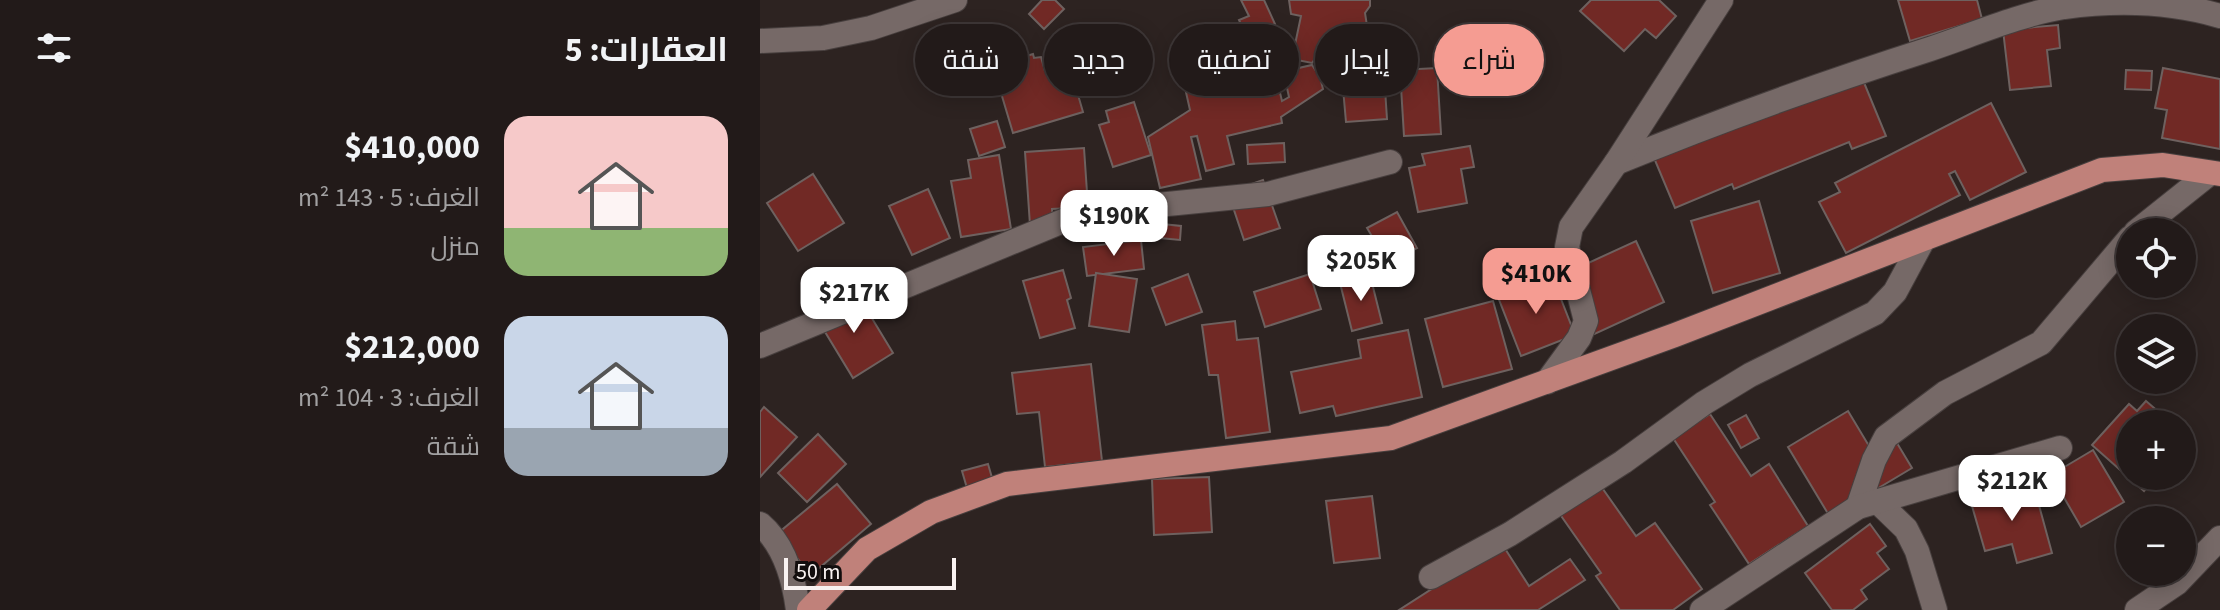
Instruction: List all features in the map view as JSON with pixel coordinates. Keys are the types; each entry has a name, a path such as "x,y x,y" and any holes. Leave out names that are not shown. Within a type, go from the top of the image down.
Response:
{"main road":[{"path":"809,610 867,549 931,512 1007,484 1391,438 1547,382 2102,170 2163,165 2215,173"}],"street":[{"path":"760,41 823,38 871,28 955,0"},
{"path":"1547,382 1579,338 1586,321 1567,247 1571,227 1721,0"},
{"path":"1616,163 1727,117 1807,89 2062,7 2158,2 2220,16"},
{"path":"760,346 1083,215 1125,207 1268,194 1390,162"},
{"path":"2155,218 2215,173"},
{"path":"1431,577 1510,534 1611,470 1704,403 1750,375 1875,313 1895,292 1923,240"},
{"path":"1867,504 1874,460 1886,437 1945,393 2041,343 2116,255"},
{"path":"1702,610 1867,504 2060,448"},
{"path":"1867,504 1906,529 1917,551 1935,610"},
{"path":"760,524 769,531 794,581 798,610"},
{"path":"2137,610 2177,583 2220,538"}],"building":[{"path":"1042,0 1055,0 1064,9 1049,24 1044,24 1044,29 1029,14"},
{"path":"1241,0 1264,0 1275,24 1241,24 1239,20 1249,16"},
{"path":"1289,0 1370,0 1365,13 1367,24 1315,24 1315,59 1312,63 1299,60 1301,16 1291,14"},
{"path":"1591,0 1659,0 1676,16 1656,38 1645,29 1624,51 1580,11"},
{"path":"1898,0 1977,0 1982,19 1910,41"},
{"path":"2058,25 2060,48 2047,50 2051,86 2010,90 2003,30"},
{"path":"1028,56 1041,57 1044,96 1078,96 1083,112 1013,133 1002,96 1028,96"},
{"path":"1312,65 1315,70 1315,94 1281,117 1282,123 1227,136 1234,164 1206,171 1197,136 1191,137 1201,179 1160,188 1148,137 1190,110 1187,96 1281,96 1282,101 1289,96 1299,96 1299,68"},
{"path":"1434,68 1434,96 1439,96 1441,134 1404,136 1402,96 1418,96 1418,69"},
{"path":"1858,68 1886,136 1852,149 1849,142 1734,189 1732,184 1675,208 1649,146"},
{"path":"2163,68 2220,79 2220,149 2162,138 2167,110 2155,108"},
{"path":"2126,70 2152,71 2151,90 2125,89"},
{"path":"1344,96 1385,96 1387,119 1346,122"},
{"path":"1134,102 1151,155 1113,167 1099,125 1109,122 1106,111"},
{"path":"1991,103 2026,172 1970,200 1955,171 1949,174 1960,195 1846,253 1819,202 1840,192 1835,183"},
{"path":"997,121 1005,147 979,156 970,129"},
{"path":"1284,143 1285,162 1248,164 1247,145"},
{"path":"1470,146 1474,167 1461,169 1467,203 1418,212 1409,168 1425,165 1422,154"},
{"path":"1084,148 1088,207 1052,209 1053,223 1030,225 1025,152"},
{"path":"999,155 1011,229 961,237 951,181 971,178 968,160"},
{"path":"813,174 844,223 798,251 767,203"},
{"path":"1263,180 1280,228 1244,240 1228,192"},
{"path":"928,189 950,238 912,255 889,206"},
{"path":"1759,201 1780,273 1713,293 1691,221"},
{"path":"1397,212 1417,248 1380,268 1368,247 1376,243 1367,228"},
{"path":"1162,224 1181,226 1180,240 1160,238"},
{"path":"1141,240 1144,269 1087,276 1083,247"},
{"path":"1636,241 1664,302 1588,337 1560,276"},
{"path":"1063,270 1075,328 1040,338 1023,281"},
{"path":"1096,273 1137,279 1129,332 1089,326"},
{"path":"1188,274 1202,312 1166,325 1152,288"},
{"path":"1310,274 1321,309 1265,327 1254,292"},
{"path":"1370,275 1382,323 1352,331 1340,283"},
{"path":"1552,276 1575,335 1521,356 1498,297"},
{"path":"856,292 893,353 853,378 816,317"},
{"path":"1493,301 1512,369 1443,387 1425,319"},
{"path":"1235,321 1237,340 1258,338 1270,432 1226,438 1218,375 1209,375 1202,325"},
{"path":"1408,330 1422,397 1336,416 1333,406 1300,413 1291,372 1361,358 1358,340"},
{"path":"1091,364 1102,461 1045,467 1039,412 1017,414 1012,373"},
{"path":"2146,401 2156,410 2138,410"},
{"path":"764,407 797,437 760,477 760,412"},
{"path":"1848,411 1875,456 1897,443 1912,468 1830,517 1788,447"},
{"path":"1710,414 1751,476 1769,464 1808,526 1749,564 1710,505 1715,502 1673,438"},
{"path":"1746,415 1759,438 1741,448 1728,425"},
{"path":"2116,418 2116,466 2092,445"},
{"path":"818,434 846,464 807,502 778,473"},
{"path":"2093,450 2124,502 2081,527 2051,475"},
{"path":"988,464 995,488 969,495 962,471"},
{"path":"1209,477 1212,532 1154,535 1152,479"},
{"path":"1598,482 1636,536 1655,523 1702,589 1673,610 1620,610 1596,576 1601,573 1557,510"},
{"path":"837,484 871,524 811,575 777,534"},
{"path":"2034,487 2052,553 2017,563 2012,544 1985,551 1970,499 2005,490 2006,495"},
{"path":"1372,496 1380,558 1334,563 1326,501"},
{"path":"1870,524 1886,546 1877,553 1889,569 1861,590 1867,599 1853,610 1832,610 1805,573"},
{"path":"1502,544 1529,586 1570,559 1585,580 1538,610 1399,610"}]}
